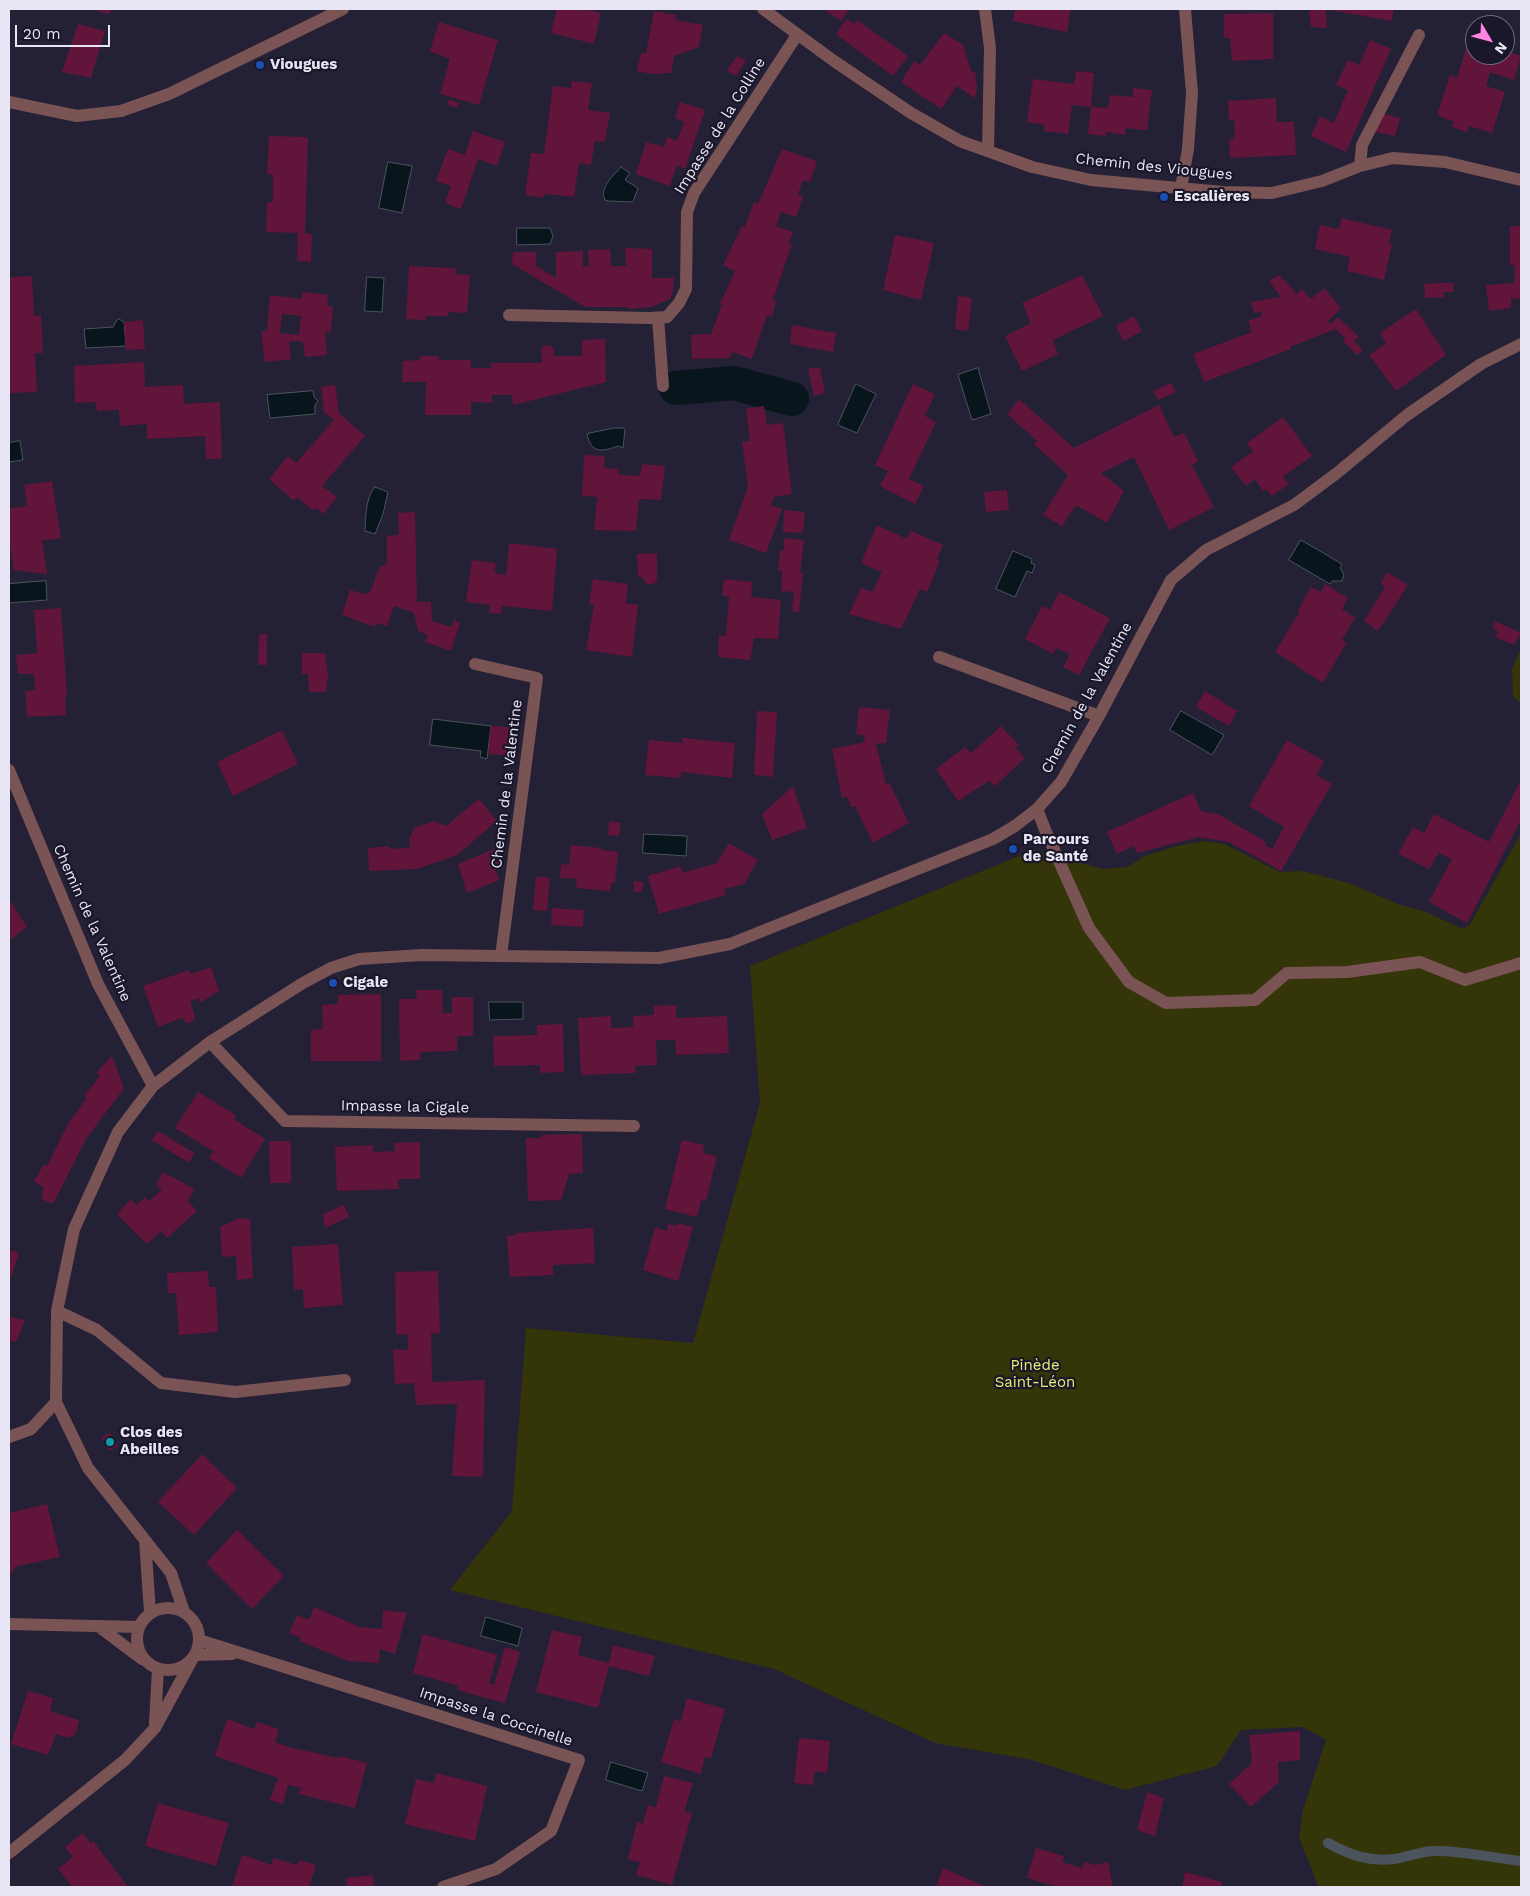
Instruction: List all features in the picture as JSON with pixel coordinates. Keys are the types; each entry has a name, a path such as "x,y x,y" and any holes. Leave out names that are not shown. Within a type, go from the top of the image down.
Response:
{"street":[{"path":"9,102 78,116 121,111 169,94 343,9"},
{"name":"Chemin des Viougues","path":"762,9 912,113 960,141 1032,167 1091,180 1223,192 1272,193 1322,181 1360,166 1393,158 1445,162 1521,180"},
{"path":"985,9 990,48 988,151"},
{"path":"1181,188 1188,149 1192,93 1185,9"},
{"name":"Impasse de la Colline","path":"658,318 667,316 679,303 686,289 687,212 694,193 797,34"},
{"path":"1360,166 1362,145 1419,35"},
{"path":"510,315 658,318 663,386"},
{"name":"Chemin de la Valentine","path":"184,1612 171,1573 88,1468 56,1402 56,1311 74,1229 118,1132 153,1086 210,1042 310,979 331,968 359,958 422,955 659,958 730,944 992,839 1015,826 1037,809 1061,782 1099,716 1170,580 1206,550 1229,540 1294,505 1337,473 1408,415 1481,364 1521,344"},
{"path":"939,656 1099,716"},
{"name":"Chemin de la Valentine","path":"475,664 537,678 501,956"},
{"name":"Chemin de la Valentine","path":"9,770 98,984 153,1086"},
{"path":"1037,809 1089,928 1129,982 1166,1004 1255,1000 1287,973 1347,972 1420,962 1465,980 1521,963"},
{"name":"Impasse la Cigale","path":"210,1042 285,1121 634,1126"},
{"path":"56,1311 97,1330 161,1383 235,1392 345,1380"},
{"path":"9,1437 31,1429 56,1402"},
{"path":"145,1540 150,1612"},
{"path":"9,1853 125,1760 155,1728 194,1657 199,1640 198,1630 193,1619 184,1612 172,1608 158,1609 150,1612 139,1627 136,1637 141,1656 155,1668 155,1728"},
{"path":"9,1624 139,1627"},
{"path":"98,1626 155,1668 179,1669 194,1657"},
{"name":"Impasse la Coccinelle","path":"199,1640 579,1760 551,1831 496,1869 443,1887"},
{"name":"Impasse la Coccinelle","path":"194,1657 242,1653"}],"green space":[{"path":"1521,648 1521,704 1513,696 1512,669"},
{"name":"Pinède Saint-Léon","path":"1521,834 1521,1887 1318,1886 1299,1837 1303,1810 1326,1740 1303,1727 1241,1730 1217,1766 1125,1790 1032,1760 935,1743 774,1669 450,1590 512,1511 526,1328 693,1343 760,1103 750,966 1034,850 1103,869 1127,867 1145,856 1177,846 1204,841 1224,844 1280,872 1303,871 1352,884 1398,904 1426,912 1463,929 1470,924"}],"shaded area":[{"path":"388,162 412,166 402,213 379,208"},
{"path":"621,167 630,173 625,180 638,188 633,202 605,200 605,187"},
{"path":"517,228 550,228 553,236 550,244 517,245"},
{"path":"367,277 384,278 382,312 365,311"},
{"path":"119,319 124,322 126,346 86,348 84,329 113,327"},
{"path":"978,368 991,414 972,420 958,375"},
{"path":"856,384 876,394 857,433 838,425"},
{"path":"313,391 314,397 318,401 315,405 315,414 270,418 267,395"},
{"path":"623,428 625,430 623,448 618,446 598,450 591,445 587,434"},
{"path":"20,441 23,460 9,462 9,443"},
{"path":"375,487 388,492 383,514 375,534 365,531 369,497"},
{"path":"1301,540 1342,564 1340,568 1344,574 1342,581 1332,581 1330,584 1289,560"},
{"path":"1013,551 1032,559 1031,563 1035,565 1032,573 1027,571 1015,597 996,589"},
{"path":"46,581 47,600 9,603 9,584"},
{"path":"1181,711 1224,735 1212,755 1170,730"},
{"path":"433,719 491,726 487,759 480,757 481,751 430,745"},
{"path":"644,834 687,836 686,856 643,853"},
{"path":"489,1002 523,1002 523,1019 490,1020"},
{"path":"486,1617 522,1628 518,1646 481,1636"},
{"path":"611,1762 648,1773 642,1791 606,1780"}],"building":[{"path":"91,9 111,9 110,14"},
{"path":"557,9 582,9 601,13 594,44 551,33"},
{"path":"823,9 849,9 841,21"},
{"path":"1015,9 1071,9 1067,32 1013,21"},
{"path":"1309,9 1326,9 1327,28 1311,27"},
{"path":"1330,9 1394,9 1392,21"},
{"path":"654,11 676,15 675,20 703,25 699,47 674,56 671,73 651,74 637,71 641,53 646,53"},
{"path":"1273,13 1273,59 1232,61 1230,38 1224,38 1224,14"},
{"path":"846,19 854,24 857,20 908,56 893,76 836,34"},
{"path":"439,22 498,40 479,105 440,94 450,59 430,51"},
{"path":"78,24 105,31 91,78 62,72"},
{"path":"944,33 963,45 971,71 975,72 977,88 975,98 957,86 941,109 901,82 914,61 920,65"},
{"path":"1370,40 1391,49 1346,152 1311,136 1320,116 1334,123 1348,90 1336,85 1348,60 1359,65"},
{"path":"1465,52 1465,65 1515,65 1515,54 1521,56 1514,80 1490,72 1486,86 1505,92 1492,133 1469,126 1467,132 1452,127 1454,122 1437,115 1450,75 1457,78"},
{"path":"737,56 746,61 736,76 727,70"},
{"path":"1076,71 1094,73 1091,107 1072,105 1068,134 1044,131 1045,125 1027,122 1033,79 1074,84"},
{"path":"572,81 592,83 588,110 610,113 605,142 595,141 591,165 579,163 574,197 544,194 543,198 525,195 531,153 544,154 553,86 571,88"},
{"path":"1133,88 1152,90 1147,130 1126,128 1125,135 1106,132 1106,136 1088,134 1091,107 1108,108 1110,95 1133,97"},
{"path":"1276,98 1277,122 1294,122 1296,155 1230,158 1229,139 1235,139 1234,120 1229,120 1228,101"},
{"path":"450,99 459,103 458,108 447,105"},
{"path":"680,102 705,110 685,169 677,165 670,186 636,174 646,142 664,147 667,137 677,141 684,122 675,118"},
{"path":"1384,114 1400,118 1395,136 1373,131"},
{"path":"473,131 505,142 497,166 478,159 461,209 445,203 451,186 436,181 448,149 465,155"},
{"path":"269,136 308,137 305,233 312,234 311,262 297,261 298,233 266,232 267,202 273,202 273,175 267,174"},
{"path":"782,149 817,161 810,182 803,180 798,194 803,196 796,217 781,212 776,226 793,232 789,243 792,244 773,300 776,301 772,317 767,315 752,359 732,352 730,358 692,359 691,335 711,334 722,305 720,304 735,271 723,265 742,226 745,227 754,202 758,204"},
{"path":"1341,218 1392,230 1389,244 1392,244 1384,280 1347,271 1350,257 1315,249 1320,225 1339,229"},
{"path":"1510,226 1521,226 1521,299 1511,298 1511,308 1489,311 1486,285 1514,283 1515,265 1510,265"},
{"path":"895,235 934,243 921,300 883,290"},
{"path":"625,248 652,249 652,278 674,278 670,299 651,307 628,309 628,307 585,307 512,264 513,252 536,252 536,266 556,278 556,252 583,251 583,267 589,266 588,250 610,249 611,266 626,266"},
{"path":"409,266 456,268 455,274 470,275 467,313 448,312 448,316 426,316 426,320 406,319"},
{"path":"1082,275 1103,316 1053,340 1058,354 1022,371 1005,336 1031,323 1022,303"},
{"path":"1279,275 1294,290 1296,295 1302,289 1311,299 1324,288 1341,309 1328,321 1331,324 1338,317 1359,337 1354,341 1363,350 1357,355 1343,341 1345,338 1335,329 1290,347 1291,349 1204,382 1193,354 1252,332 1248,321 1262,316 1261,311 1254,313 1251,302 1281,297 1269,281"},
{"path":"32,276 34,316 41,315 43,353 35,353 37,392 9,393 9,277"},
{"path":"1454,283 1453,292 1444,292 1444,297 1425,298 1424,284"},
{"path":"303,292 328,295 327,306 333,306 331,333 325,332 327,355 305,357 303,342 289,341 291,359 265,362 261,331 267,331 270,295 302,299","holes":["282,314 301,316 299,335 280,333"]},
{"path":"958,296 972,298 968,331 955,329"},
{"path":"1416,309 1446,355 1396,391 1369,355 1386,343 1380,333"},
{"path":"1134,316 1142,331 1123,341 1116,326"},
{"path":"143,320 145,349 126,350 124,322"},
{"path":"792,325 836,333 833,352 790,344"},
{"path":"605,339 606,382 513,405 512,395 492,395 492,403 471,402 471,415 425,415 426,382 402,382 403,361 419,360 420,356 439,356 439,360 471,360 471,368 491,368 491,363 542,363 541,349 547,345 554,349 553,356 582,356 582,340"},
{"path":"144,362 145,387 183,385 184,404 220,402 222,459 206,459 205,436 147,439 147,424 120,426 119,410 97,411 96,402 75,403 74,366"},
{"path":"820,367 825,393 814,396 808,369"},
{"path":"1171,383 1176,392 1158,400 1153,391"},
{"path":"913,384 935,394 925,416 936,422 909,479 924,486 915,504 880,486 888,471 875,465"},
{"path":"335,385 339,413 365,436 322,486 337,497 323,514 316,508 312,510 297,497 294,501 269,479 288,456 296,463 334,420 324,412 321,387"},
{"path":"1019,399 1074,448 1159,405 1174,437 1184,433 1198,461 1192,465 1214,507 1169,530 1134,457 1101,473 1124,491 1107,523 1076,505 1062,526 1043,515 1068,475 1034,444 1037,441 1007,414"},
{"path":"764,406 767,425 783,423 792,494 774,497 771,505 782,509 766,553 729,540 748,486 742,442 750,441 746,409"},
{"path":"1283,417 1312,456 1283,477 1289,484 1272,496 1266,489 1263,491 1255,479 1246,486 1231,467 1253,451 1247,443"},
{"path":"584,455 605,456 604,468 619,469 619,475 640,476 642,464 665,466 661,500 639,499 636,531 594,530 597,497 582,496"},
{"path":"52,481 61,538 42,541 47,574 14,570 9,546 9,509 27,506 24,485"},
{"path":"1007,490 1009,510 986,512 984,492"},
{"path":"784,510 805,512 803,533 783,532"},
{"path":"415,512 417,602 431,602 432,621 451,627 454,620 460,623 451,651 425,642 428,635 418,631 414,613 394,606 387,626 376,623 375,627 342,615 350,590 364,594 371,591 378,570 382,565 387,565 387,536 399,535 398,513"},
{"path":"877,525 907,539 911,531 943,545 937,559 940,561 927,592 920,589 901,629 849,614 861,588 872,592 882,572 861,563"},
{"path":"784,538 804,540 800,573 803,573 799,612 792,611 794,592 781,591 782,571 778,571 780,550 784,551"},
{"path":"509,543 557,549 552,611 502,606 501,614 489,613 490,605 466,602 472,560 496,563 494,573 506,575"},
{"path":"657,553 657,580 655,583 647,585 642,577 638,577 637,554"},
{"path":"1387,572 1408,585 1378,631 1364,621 1385,587 1381,583"},
{"path":"593,579 628,584 626,603 638,605 632,657 586,650 594,605 589,604"},
{"path":"724,579 752,582 751,597 781,600 778,639 754,638 750,660 718,657 719,635 726,636 729,597 722,595"},
{"path":"1325,584 1348,598 1342,609 1355,618 1342,640 1347,642 1323,683 1275,652 1300,611 1298,610 1311,587 1321,592"},
{"path":"1059,592 1110,618 1079,675 1063,667 1070,654 1056,648 1053,654 1025,639 1042,606 1050,610"},
{"path":"61,608 67,696 65,697 66,715 27,717 25,691 35,690 34,674 18,674 16,655 37,653 34,610"},
{"path":"1495,621 1521,633 1514,645 1495,637 1498,632 1493,628"},
{"path":"259,634 267,634 267,665 258,665"},
{"path":"302,653 325,653 328,675 326,692 309,692 308,674 302,674"},
{"path":"1205,691 1237,711 1229,726 1196,707"},
{"path":"859,707 890,710 886,743 876,744 886,784 890,784 909,823 873,843 855,806 851,807 848,797 842,798 832,749 864,742 865,736 856,734"},
{"path":"757,711 777,712 773,777 754,775"},
{"path":"491,726 518,728 515,756 488,754"},
{"path":"1001,726 1019,745 1015,748 1025,758 995,786 989,781 958,801 936,769 965,747 971,753"},
{"path":"282,730 298,764 233,796 217,762"},
{"path":"682,738 735,743 732,778 681,772 681,778 645,775 649,740 682,743"},
{"path":"1287,740 1324,761 1317,775 1332,784 1281,871 1229,842 1199,837 1137,853 1134,846 1117,854 1107,832 1193,793 1201,811 1218,814 1266,842 1265,845 1272,849 1284,827 1249,806"},
{"path":"1521,780 1521,820 1467,923 1429,902 1452,859 1439,853 1429,869 1398,854 1413,827 1424,833 1434,814 1489,842"},
{"path":"793,786 807,828 772,840 762,814"},
{"path":"479,799 497,821 457,855 417,869 369,871 368,848 389,846 390,849 410,848 409,840 414,828 435,821 446,826"},
{"path":"609,821 621,823 619,836 608,835"},
{"path":"729,843 758,860 744,884 724,889 726,895 659,914 648,876 681,866 682,873 717,863"},
{"path":"506,844 503,862 494,866 499,880 467,893 458,864"},
{"path":"571,845 618,852 615,883 611,883 610,891 576,888 577,879 560,878 561,864 569,865"},
{"path":"536,876 550,878 547,911 533,910"},
{"path":"634,881 643,882 642,892 634,892"},
{"path":"9,899 27,927 9,941"},
{"path":"552,908 584,910 583,927 551,925"},
{"path":"211,967 219,991 200,1003 199,998 190,1001 195,1017 192,1022 187,1023 182,1018 158,1027 143,986 189,970 191,974"},
{"path":"416,990 442,990 443,1013 452,1013 452,997 473,997 473,1036 457,1036 457,1051 420,1052 420,1060 400,1061 399,999 417,999"},
{"path":"381,994 381,1061 311,1061 311,1030 323,1029 322,1005 338,1004 338,995"},
{"path":"676,1005 676,1018 727,1016 729,1053 676,1055 675,1040 656,1040 657,1065 635,1066 635,1073 581,1075 578,1018 611,1016 611,1028 633,1027 633,1016 654,1015 654,1006"},
{"path":"563,1024 564,1072 540,1073 540,1065 494,1066 493,1036 537,1035 537,1025"},
{"path":"112,1056 124,1088 86,1139 53,1204 41,1199 44,1188 34,1181 44,1164 47,1166 69,1122 87,1098 84,1096 100,1076 96,1073"},
{"path":"198,1092 236,1115 234,1119 265,1139 241,1178 209,1158 213,1151 175,1128"},
{"path":"158,1131 194,1153 189,1163 152,1140"},
{"path":"582,1134 583,1173 569,1174 561,1200 528,1201 526,1138 541,1138 541,1135"},
{"path":"682,1140 704,1145 703,1153 717,1156 706,1201 701,1200 697,1217 665,1209"},
{"path":"269,1141 291,1141 291,1183 270,1183"},
{"path":"420,1142 420,1179 398,1179 399,1189 337,1191 335,1147 373,1145 373,1152 395,1151 394,1143"},
{"path":"163,1172 194,1189 188,1201 197,1211 167,1238 161,1231 147,1244 117,1214 131,1199 137,1205 145,1197 149,1201 162,1190 156,1185"},
{"path":"344,1205 349,1217 325,1228 323,1214"},
{"path":"240,1218 250,1219 253,1278 237,1280 236,1256 222,1257 220,1227"},
{"path":"678,1223 693,1227 678,1281 643,1270 655,1227 667,1231 668,1224 677,1226"},
{"path":"593,1228 595,1263 553,1265 553,1275 510,1277 507,1236 515,1235 516,1233"},
{"path":"338,1244 343,1305 304,1308 303,1289 294,1290 292,1247"},
{"path":"9,1250 19,1253 9,1283"},
{"path":"208,1271 209,1287 216,1287 218,1332 179,1335 176,1293 168,1293 167,1273"},
{"path":"438,1271 440,1334 431,1333 432,1382 485,1380 483,1477 452,1476 457,1404 416,1405 414,1383 395,1384 393,1349 408,1350 408,1334 396,1335 395,1272"},
{"path":"9,1317 25,1320 16,1342 9,1340"},
{"name":"Clos des Abeilles","path":"110,1433 118,1446 109,1451 101,1437"},
{"path":"202,1454 237,1488 194,1535 158,1502"},
{"path":"47,1504 60,1557 14,1567 13,1573 9,1573 9,1513"},
{"path":"237,1530 284,1576 252,1609 206,1563"},
{"path":"314,1607 360,1627 382,1629 383,1610 407,1613 395,1654 380,1649 379,1663 348,1661 299,1641 301,1638 289,1633 297,1615 309,1620"},
{"path":"552,1630 582,1637 578,1655 609,1663 613,1645 655,1656 649,1676 609,1666 598,1708 536,1692"},
{"path":"423,1634 497,1655 489,1683 494,1685 505,1647 520,1652 505,1703 457,1690 459,1686 413,1673"},
{"path":"28,1691 53,1698 50,1711 79,1720 76,1734 68,1738 56,1734 48,1755 11,1744"},
{"path":"687,1698 725,1709 711,1758 705,1757 701,1774 661,1762 674,1720 681,1721"},
{"path":"227,1719 254,1729 257,1722 279,1729 275,1742 292,1748 367,1763 355,1808 299,1794 301,1788 288,1785 283,1804 270,1800 278,1778 215,1756"},
{"path":"1300,1731 1300,1760 1278,1762 1279,1782 1251,1807 1229,1784 1252,1763 1249,1735"},
{"path":"799,1738 830,1741 827,1773 815,1771 813,1785 794,1783"},
{"path":"436,1773 487,1786 475,1841 405,1824 416,1779 434,1783"},
{"path":"664,1776 693,1783 684,1812 692,1813 672,1885 636,1875 640,1862 628,1859 637,1822 643,1824 648,1805 656,1807"},
{"path":"1147,1792 1164,1798 1155,1836 1137,1830"},
{"path":"158,1803 229,1823 216,1866 145,1846"},
{"path":"83,1833 90,1843 93,1841 128,1887 72,1887 58,1869 73,1857 65,1847"},
{"path":"1036,1848 1064,1856 1062,1862 1082,1868 1084,1862 1095,1865 1108,1862 1113,1887 1054,1887 1027,1878"},
{"path":"242,1855 272,1865 273,1858 297,1865 299,1860 316,1865 309,1887 232,1887"},
{"path":"943,1868 968,1879 987,1887 936,1887"},
{"path":"1185,1872 1222,1882 1221,1887 1182,1887"},
{"path":"373,1875 374,1887 347,1887 346,1878"}],"waterway":[{"path":"676,388 734,383 792,399"},
{"path":"1328,1843 1352,1854 1385,1860 1432,1851 1443,1851 1521,1861"}],"place":[{"name":"Viougues","path":"260,65"},
{"name":"Escalières","path":"1164,197"},
{"name":"Parcours de Santé","path":"1013,849"},
{"name":"Cigale","path":"333,983"},
{"name":"Clos des Abeilles","path":"110,1442"}]}
